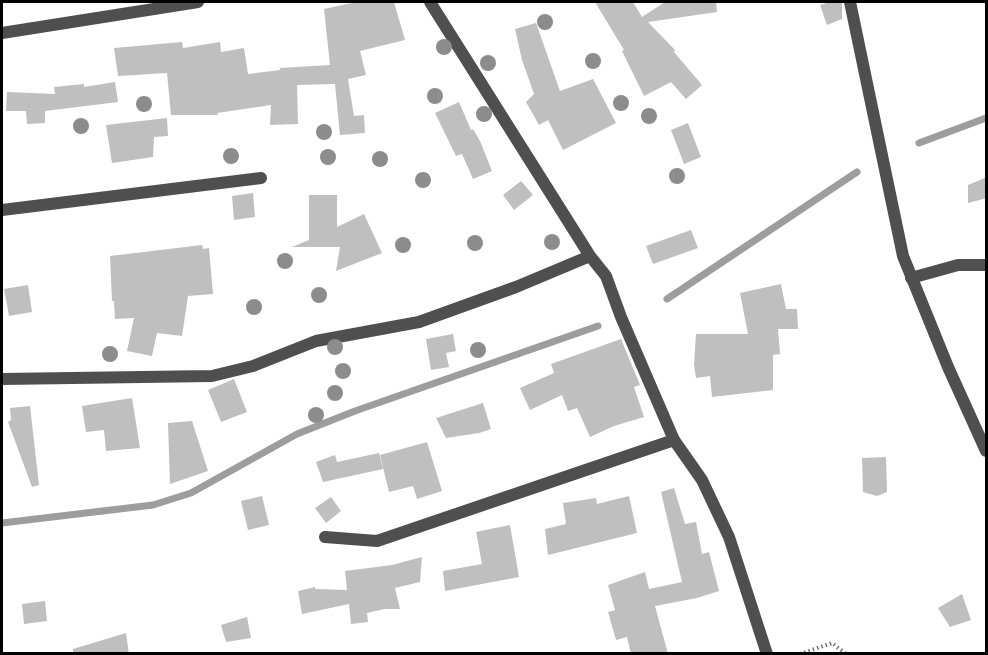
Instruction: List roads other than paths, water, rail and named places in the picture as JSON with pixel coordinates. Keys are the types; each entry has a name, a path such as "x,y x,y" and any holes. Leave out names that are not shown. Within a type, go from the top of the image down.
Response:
{"street":[{"path":"2,33 198,2"},
{"path":"430,2 590,256 606,276 621,317 674,440 702,480 729,537 767,654"},
{"path":"850,2 903,256 948,367 987,451"},
{"path":"2,210 261,178"},
{"path":"2,379 212,376 253,366 316,341 419,322 516,287 590,256"},
{"path":"911,278 958,265 987,265"},
{"path":"325,537 377,541 674,440"}],"waterway":[{"path":"919,143 986,118"},
{"path":"667,299 857,172"},
{"path":"2,523 153,505 191,493 297,434 355,411 598,326"}]}
